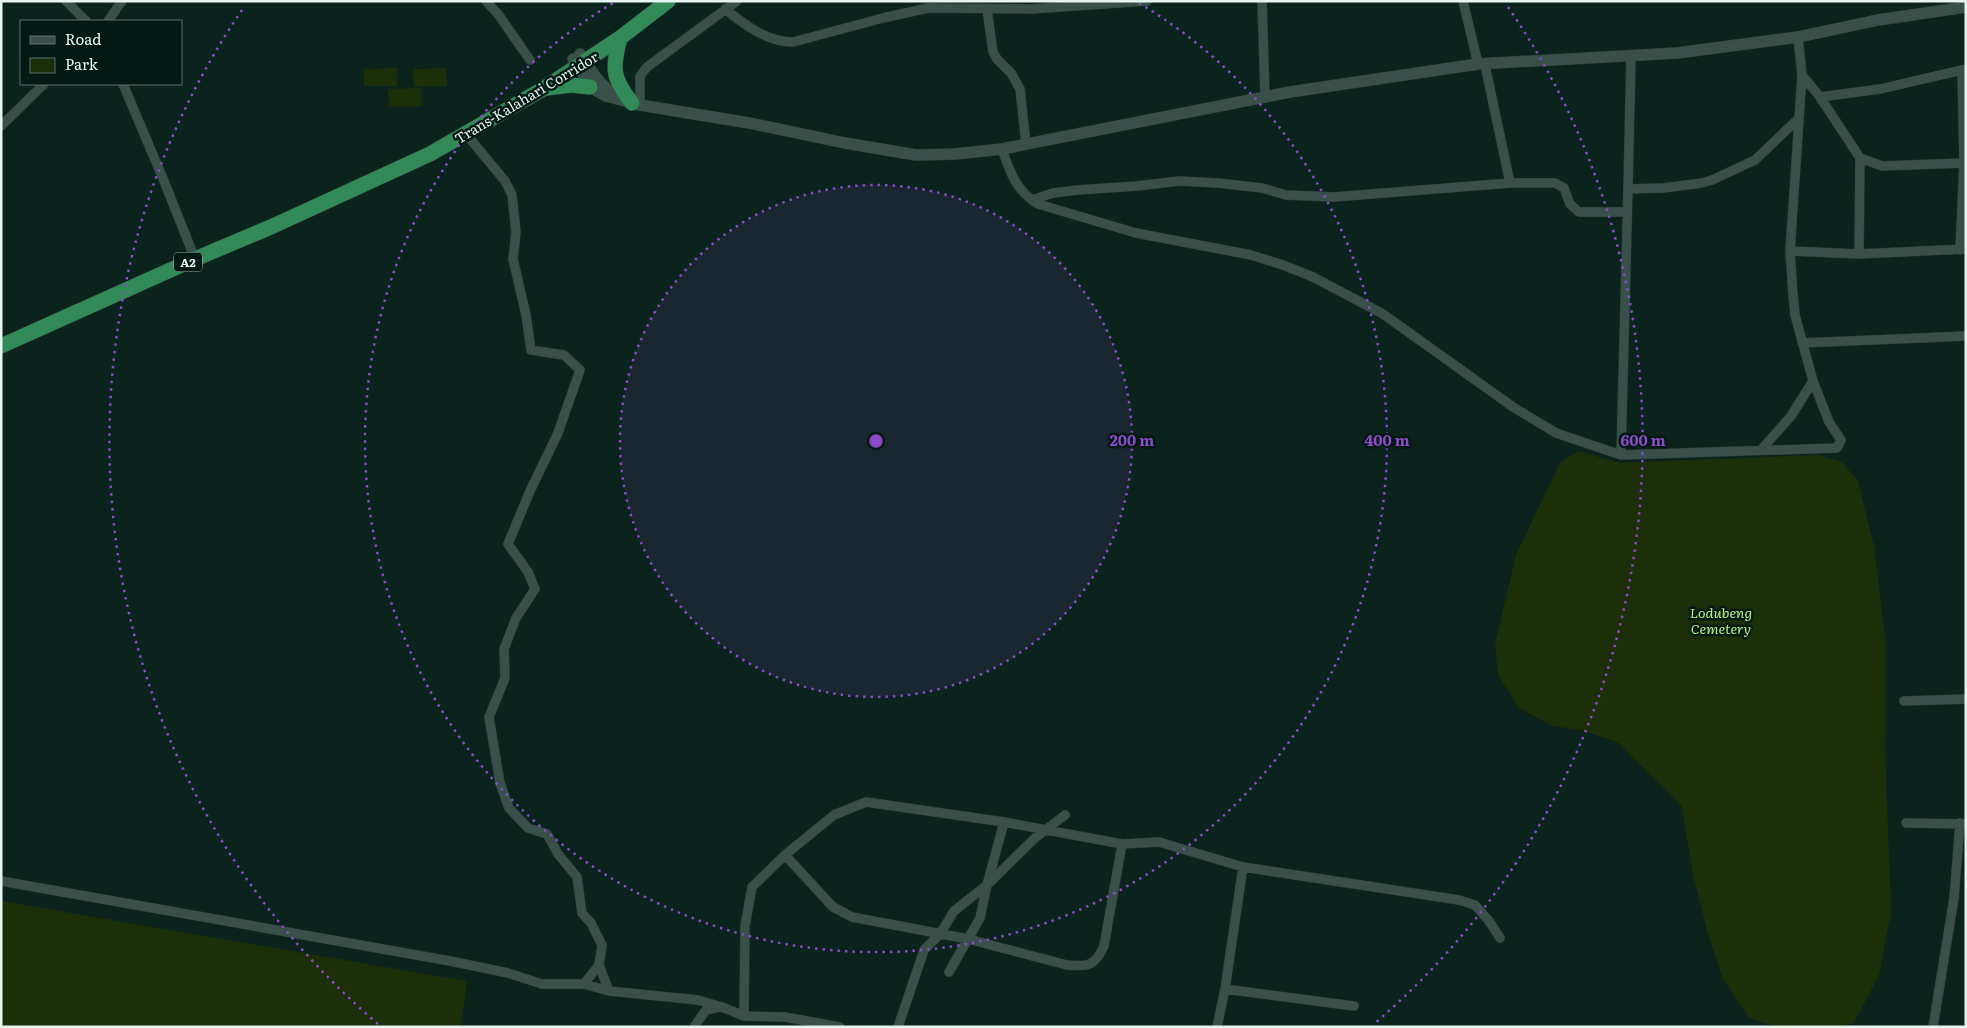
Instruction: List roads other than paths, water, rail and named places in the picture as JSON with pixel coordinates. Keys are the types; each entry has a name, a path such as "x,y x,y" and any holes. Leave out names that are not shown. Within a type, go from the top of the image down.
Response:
{"highway":[{"name":"Trans-Kalahari Corridor","path":"1,346 403,168 543,89 657,1"},
{"name":"Trans-Kalahari Corridor","path":"376,179 397,164 620,38 668,1"},
{"path":"620,38 614,71 618,83 631,103"},
{"path":"543,89 571,85 590,86"}],"street":[{"path":"66,1 85,20"},
{"path":"109,20 122,1"},
{"path":"486,1 498,14 530,60"},
{"path":"631,103 640,76 647,67 737,1"},
{"path":"725,10 765,36 782,42 793,42 928,8 986,9 1147,1"},
{"path":"1262,1 1265,96"},
{"path":"1463,1 1482,65 1510,183"},
{"path":"579,60 590,86 599,93 631,103 749,123 845,144 916,155 955,154 1002,149 1265,96 1482,65 1677,53 1798,37 1878,20 1966,7"},
{"path":"986,9 994,52 997,59 1014,77 1020,89 1026,144"},
{"path":"1002,149 1015,183 1032,200 1047,207 1136,232 1251,255 1313,277 1383,314 1513,407 1556,433 1621,455 1837,448 1841,440 1829,422 1813,381 1802,343 1793,295 1790,251 1802,75 1798,37"},
{"path":"1621,455 1631,56"},
{"path":"579,60 609,91 631,103"},
{"path":"1790,251 1858,254 1963,249 1964,70 1880,89 1820,97"},
{"path":"1802,75 1820,97 1860,158 1858,254"},
{"path":"1,126 43,85"},
{"path":"123,85 195,259"},
{"path":"1628,189 1702,184 1712,180 1755,160 1798,118"},
{"path":"466,134 505,180 512,195 516,232 513,259 526,315 531,350 564,355 580,370 558,433 530,491 508,544 528,572 535,589 516,618 504,649 505,678 489,718 500,783 510,808 528,828 548,834 558,854 577,877 582,913 591,922 602,945 599,965 609,991"},
{"path":"1860,158 1882,166 1964,163"},
{"path":"1032,200 1052,193 1179,181 1262,188 1286,195 1334,197 1510,183 1559,185 1567,193 1570,204 1579,212 1627,212"},
{"path":"1802,343 1966,336"},
{"path":"1762,449 1791,416 1813,381"},
{"path":"1904,701 1966,699"},
{"path":"744,1016 745,926 752,887 785,855 834,815 866,802 1004,822 1122,844 1159,842 1243,867 1459,900 1475,906 1489,921 1500,938"},
{"path":"898,1027 924,950 940,934 954,911 987,885 1035,838 1065,816"},
{"path":"949,972 980,918 1004,822"},
{"path":"1906,823 1963,824 1954,898 1933,1027"},
{"path":"785,855 833,906 842,913 852,917 968,939 1067,965 1088,965 1098,959 1104,946 1122,844"},
{"path":"1216,1027 1225,989 1243,867"},
{"path":"1,880 450,961 508,973 542,984 584,984 609,991 698,1000 744,1016 785,1017 840,1027"},
{"path":"584,984 599,965"},
{"path":"1225,989 1354,1006"},
{"path":"698,1000 706,1010"},
{"path":"694,1027 706,1010 722,1007"}],"park label":[{"name":"Lodubeng Cemetery","path":"1721,620"}]}
